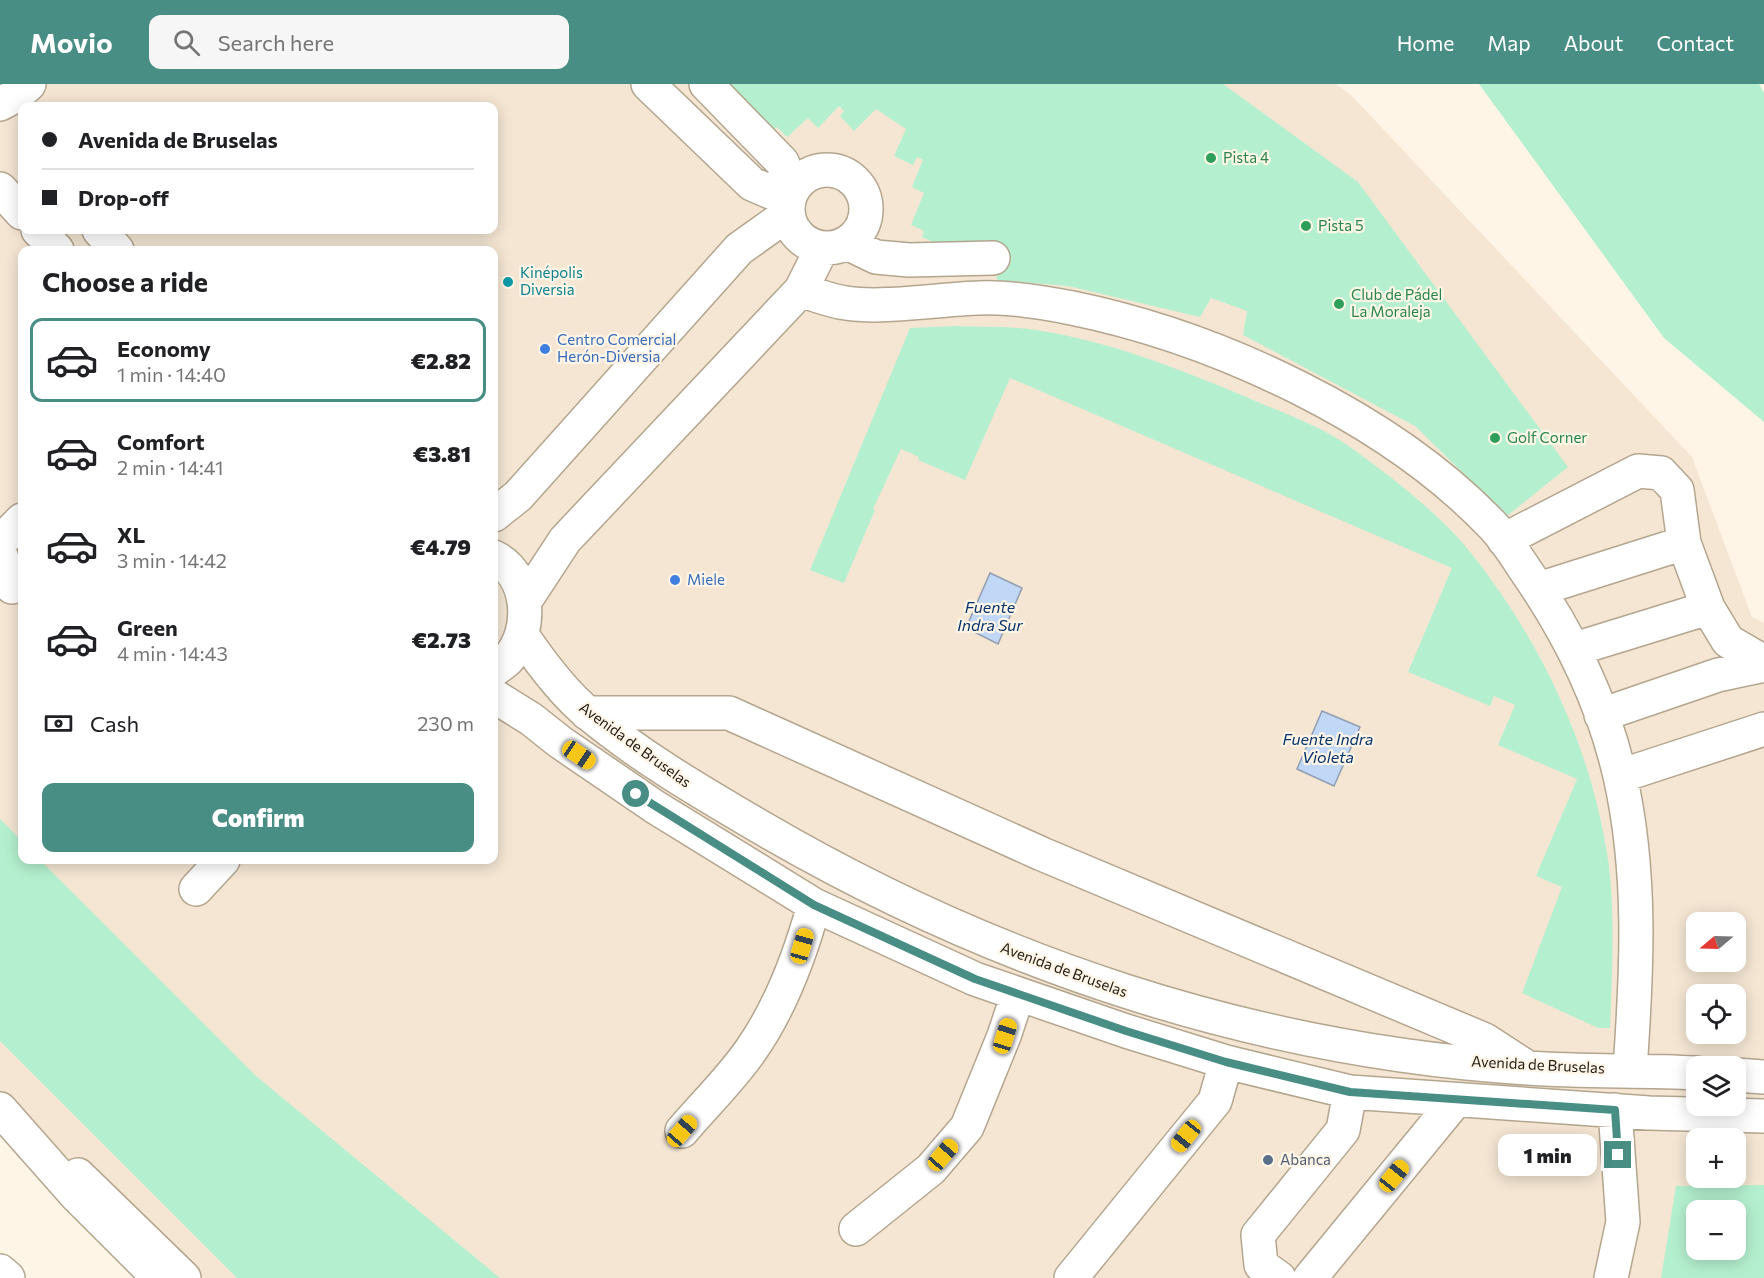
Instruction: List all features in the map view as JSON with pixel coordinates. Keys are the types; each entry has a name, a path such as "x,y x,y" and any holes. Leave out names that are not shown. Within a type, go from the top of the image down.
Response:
{"main road":[{"path":"0,104 17,95 29,84"},
{"path":"44,102 45,84"},
{"path":"648,84 752,184 790,201"},
{"path":"706,84 782,162 790,201 791,226 799,237 876,257 909,260 993,258"},
{"path":"498,512 518,496 740,249 790,201 813,172 825,170 838,172 858,187 864,198 866,211 857,234 835,246 801,290 565,540 525,601"},
{"path":"0,189 18,209"},
{"path":"42,234 53,246"},
{"path":"103,234 113,246"},
{"path":"801,290 847,304 995,298 1071,308 1165,332 1300,387 1378,432 1437,475 1499,533 1539,589 1575,649 1601,715 1620,776 1637,894 1630,1069"},
{"path":"1499,533 1638,471 1661,473 1677,490 1684,543 1708,608 1728,641 1764,664"},
{"path":"0,542 18,524"},
{"path":"1539,589 1684,543"},
{"path":"0,553 12,587"},
{"path":"498,561 516,578 525,601 526,618 522,635 509,658 498,667"},
{"path":"1575,649 1708,608"},
{"name":"Avenida de Bruselas","path":"522,635 546,668 587,713 674,776 833,869 990,943 1057,969 1139,997 1230,1023 1355,1047 1529,1068 1630,1069 1686,1072"},
{"path":"1601,715 1718,675 1764,664"},
{"path":"498,698 531,719 560,742 655,807 814,905 975,979 1226,1062 1350,1092 1615,1110 1764,1116"},
{"path":"587,713 729,713 1042,854 1485,1040 1529,1068"},
{"path":"1620,776 1764,729"},
{"path":"196,889 220,864"},
{"path":"682,1131 751,1051 776,1007 802,946 814,905"},
{"path":"856,1229 931,1169 967,1127 1005,1036 1018,993"},
{"path":"1071,1278 1215,1101 1226,1062"},
{"path":"1746,1076 1764,1077"},
{"path":"1279,1278 1262,1265 1258,1235 1343,1130 1350,1092"},
{"path":"1310,1278 1456,1100"},
{"path":"1611,1278 1623,1222 1615,1110"},
{"path":"6,1115 76,1195 159,1278"},
{"path":"6,1115 85,1181 184,1278"},
{"path":"0,1271 8,1278"}],"shaded area":[{"path":"0,84 1336,84 1351,95 1692,457 1752,617 1764,623 1764,1278 184,1278 0,1109"}],"green space":[{"name":"Club de Pádel La Moraleja","path":"725,84 1223,84 1358,182 1568,467 1507,516 1415,426 1243,335 1247,311 1211,298 1200,317 1068,286 997,280 996,241 940,245 922,237 924,231 911,225 924,193 912,187 923,160 917,157 913,165 894,156 906,129 876,109 854,131 840,116 844,111 839,106 818,128 808,118 787,137 777,127 772,132"},
{"path":"1479,84 1759,84 1764,93 1764,422 1664,338"},
{"path":"954,326 1026,329 1089,341 1168,366 1244,396 1335,437 1379,468 1445,524 1496,586 1540,657 1574,732 1588,772 1607,853 1612,896 1610,1028 1598,1028 1522,993 1562,887 1536,876 1577,779 1498,745 1515,705 1494,696 1490,706 1408,672 1452,568 1010,378 965,480 918,460 919,457 901,449 873,509 875,510 844,583 810,570 910,328"},
{"path":"0,819 18,837 18,864 44,864 256,1076 500,1278 237,1278 0,1041"},
{"path":"1746,1185 1764,1185 1764,1278 1661,1278 1676,1186 1746,1188"}],"water":[{"name":"Fuente Indra Sur","path":"990,573 1022,588 998,644 966,628"},
{"name":"Fuente Indra Violeta","path":"1322,711 1360,727 1334,786 1297,769"}],"place":[{"name":"Pista 4","path":"1211,158"},
{"name":"Pista 5","path":"1306,226"},
{"name":"Kinépolis Diversia","path":"508,282"},
{"name":"Club de Pádel La Moraleja","path":"1339,304"},
{"name":"Centro Comercial Herón-Diversia","path":"545,349"},
{"name":"Golf Corner","path":"1495,438"},
{"name":"Miele","path":"675,580"},
{"name":"Abanca","path":"1268,1160"}],"route":[{"path":"636,794 814,905 975,979 1111,1026 1226,1062 1350,1092 1615,1110 1618,1155"}]}
